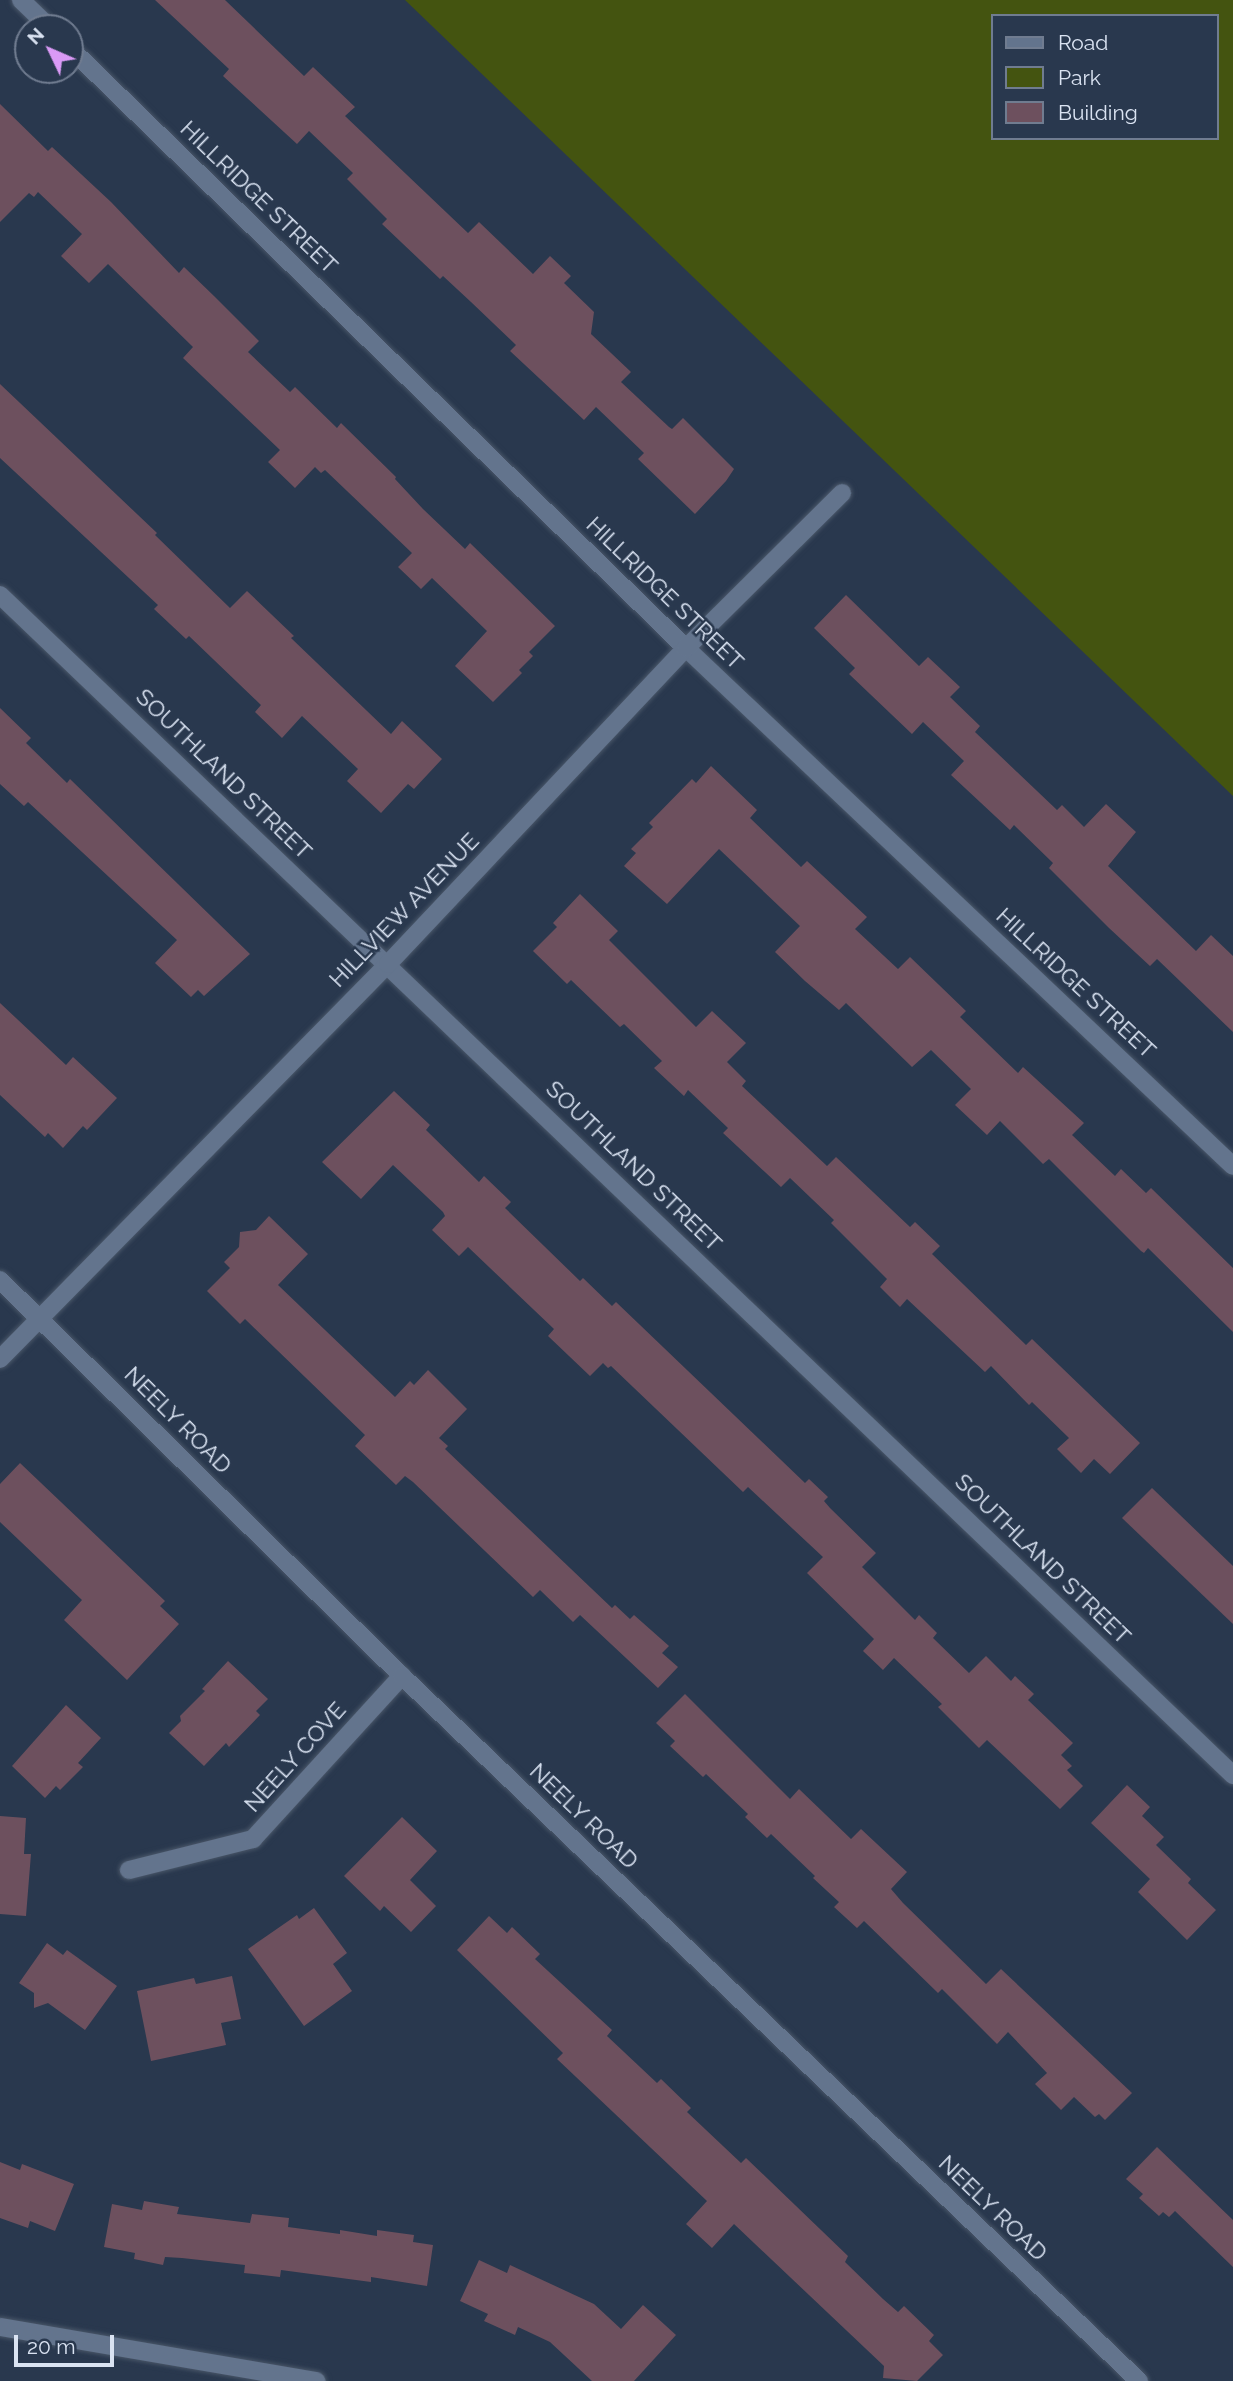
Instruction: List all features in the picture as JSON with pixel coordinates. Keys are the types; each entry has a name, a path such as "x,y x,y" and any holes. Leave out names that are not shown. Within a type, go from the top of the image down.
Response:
{"street":[{"path":"21,0 36,14"},
{"name":"HILLRIDGE STREET","path":"84,62 686,648 1233,1166"},
{"name":"HILLVIEW AVENUE","path":"0,1359 388,964 686,648 842,493"},
{"name":"SOUTHLAND STREET","path":"0,595 1233,1775"},
{"name":"NEELY ROAD","path":"0,1280 402,1676 1139,2381"},
{"name":"NEELY COVE","path":"128,1870 253,1839 402,1676"},
{"path":"0,2327 316,2381"}],"green space":[{"path":"405,0 1233,0 1233,796"}],"building":[{"path":"155,0 225,0 304,76 313,67 355,107 345,116 468,233 479,222 533,274 550,256 571,276 564,283 594,312 591,334 631,372 621,382 672,429 683,418 734,469 726,481 695,514 638,459 644,453 596,407 584,420 510,351 516,345 443,276 440,279 382,224 387,219 347,179 353,173 309,131 297,144 223,76 229,69"},
{"path":"0,104 48,151 52,147 111,202 179,273 184,267 214,296 259,341 248,352 290,392 295,387 337,428 341,423 465,549 470,543 555,626 529,652 533,656 519,670 522,673 493,702 455,666 487,631 432,578 421,589 398,567 412,553 325,470 321,473 315,467 295,488 268,462 280,450 183,358 193,347 108,264 89,283 61,256 82,234 38,192 34,197 29,193 0,222"},
{"path":"0,384 157,533 155,535 230,608 247,591 294,636 291,638 391,734 402,721 442,759 414,789 408,784 381,813 347,781 358,769 302,716 282,738 255,712 261,705 189,636 186,639 154,609 158,605 0,458"},
{"path":"846,595 919,666 928,657 960,687 950,697 980,726 975,732 1057,810 1062,805 1084,827 1106,804 1136,832 1108,866 1196,951 1211,935 1233,956 1233,1032 1157,959 1150,966 1049,868 1053,863 1014,825 1010,830 951,775 964,761 923,722 912,734 849,674 855,668 814,628"},
{"path":"0,708 31,738 26,743 67,783 70,779 250,954 204,996 198,990 191,997 155,963 177,940 28,802 24,806 0,784"},
{"path":"711,766 757,810 750,818 801,867 807,861 867,917 855,929 898,969 910,957 966,1011 960,1017 1018,1073 1023,1067 1084,1123 1072,1135 1115,1176 1121,1169 1146,1193 1151,1188 1233,1268 1233,1332 1148,1248 1144,1253 1141,1251 1049,1159 1043,1164 1000,1121 987,1135 955,1105 971,1089 931,1050 912,1067 846,1003 839,1010 805,981 775,952 800,926 719,849 667,904 624,866 636,853 631,849 653,827 649,823 692,779 696,783"},
{"path":"580,894 618,931 609,940 696,1027 712,1011 746,1043 727,1062 746,1081 742,1086 827,1166 836,1157 910,1227 915,1222 940,1246 932,1254 1026,1345 1032,1339 1140,1443 1110,1474 1094,1459 1081,1473 1057,1449 1069,1438 1032,1402 1029,1405 991,1366 985,1372 907,1299 900,1307 880,1287 887,1279 831,1223 834,1220 790,1178 781,1187 723,1133 728,1128 688,1090 684,1096 654,1068 662,1061 624,1024 620,1027 571,980 567,984 533,951 557,927 553,923"},
{"path":"0,1003 66,1065 73,1057 117,1098 87,1130 83,1126 63,1148 48,1133 45,1137 0,1095"},
{"path":"394,1091 430,1125 426,1130 479,1182 484,1176 511,1202 505,1208 580,1281 583,1278 612,1306 616,1302 805,1483 809,1479 828,1497 824,1501 830,1508 876,1553 862,1567 915,1620 919,1615 937,1633 933,1638 969,1673 986,1656 1011,1681 1015,1676 1034,1694 1028,1700 1073,1743 1061,1755 1072,1766 1067,1770 1083,1786 1060,1809 987,1740 979,1748 938,1707 942,1704 894,1658 883,1670 863,1651 874,1639 807,1573 823,1557 748,1487 743,1492 611,1366 608,1368 603,1363 590,1376 548,1336 554,1329 468,1247 459,1256 432,1230 445,1216 443,1212 393,1165 361,1199 322,1162"},
{"path":"269,1216 308,1254 278,1285 395,1397 410,1381 414,1385 428,1370 467,1409 439,1438 448,1446 445,1449 612,1608 615,1605 630,1619 634,1615 669,1646 662,1653 678,1667 658,1688 580,1615 573,1622 540,1590 533,1597 413,1482 405,1476 396,1485 355,1446 365,1435 245,1319 240,1324 207,1291 230,1268 224,1262 239,1247 240,1232 256,1230"},
{"path":"20,1463 165,1601 160,1606 179,1624 127,1680 64,1620 82,1600 0,1522 0,1484"},
{"path":"1152,1488 1233,1566 1233,1624 1122,1518"},
{"path":"228,1661 268,1699 256,1711 260,1715 229,1747 226,1743 204,1766 169,1733 181,1721 180,1716 205,1691 202,1689"},
{"path":"685,1694 790,1799 799,1789 851,1839 861,1829 907,1872 891,1889 986,1984 1001,1969 1132,2093 1105,2120 1099,2114 1095,2117 1074,2097 1061,2110 1035,2084 1047,2073 1008,2032 997,2044 942,1989 938,1993 864,1921 857,1928 834,1907 839,1902 813,1878 815,1876 771,1834 767,1838 745,1817 748,1814 706,1774 703,1777 670,1746 675,1741 656,1723"},
{"path":"66,1705 101,1738 78,1763 83,1767 60,1790 56,1786 45,1798 12,1766"},
{"path":"1127,1785 1150,1807 1142,1816 1164,1837 1156,1845 1191,1879 1188,1883 1216,1910 1187,1940 1138,1892 1150,1879 1091,1823"},
{"path":"0,1816 26,1818 24,1854 31,1854 26,1916 0,1914"},
{"path":"402,1817 437,1851 410,1880 436,1906 411,1932 384,1906 380,1911 344,1876"},
{"path":"314,1908 347,1953 333,1964 352,1991 304,2026 248,1949 297,1915 299,1919"},
{"path":"489,1916 507,1933 512,1927 540,1954 535,1959 612,2030 607,2036 657,2083 661,2079 691,2108 687,2112 741,2163 746,2158 848,2256 845,2262 883,2299 898,2312 904,2306 934,2335 929,2341 943,2355 917,2381 883,2378 884,2366 734,2224 712,2248 686,2224 707,2201 557,2059 563,2053 457,1950"},
{"path":"47,1943 63,1955 67,1950 117,1986 85,2030 48,2003 34,2008 34,1993 19,1983"},
{"path":"232,1976 241,2019 221,2023 226,2045 151,2061 137,1991 194,1978 196,1984"},
{"path":"1157,2147 1233,2220 1233,2267 1175,2211 1169,2217 1163,2212 1159,2216 1139,2198 1143,2194 1126,2179"},
{"path":"0,2162 20,2170 22,2164 74,2184 55,2231 30,2221 28,2228 0,2218"},
{"path":"144,2201 179,2207 177,2214 250,2223 252,2214 289,2218 288,2227 340,2234 340,2230 377,2236 377,2230 414,2235 413,2242 433,2245 427,2286 371,2277 371,2282 281,2270 280,2277 244,2273 245,2265 182,2258 165,2257 163,2265 134,2259 135,2253 104,2247 112,2204 142,2210"},
{"path":"479,2260 507,2273 510,2265 594,2304 621,2329 643,2305 676,2335 634,2381 592,2381 550,2342 518,2327 515,2335 484,2321 488,2314 460,2301"}]}
